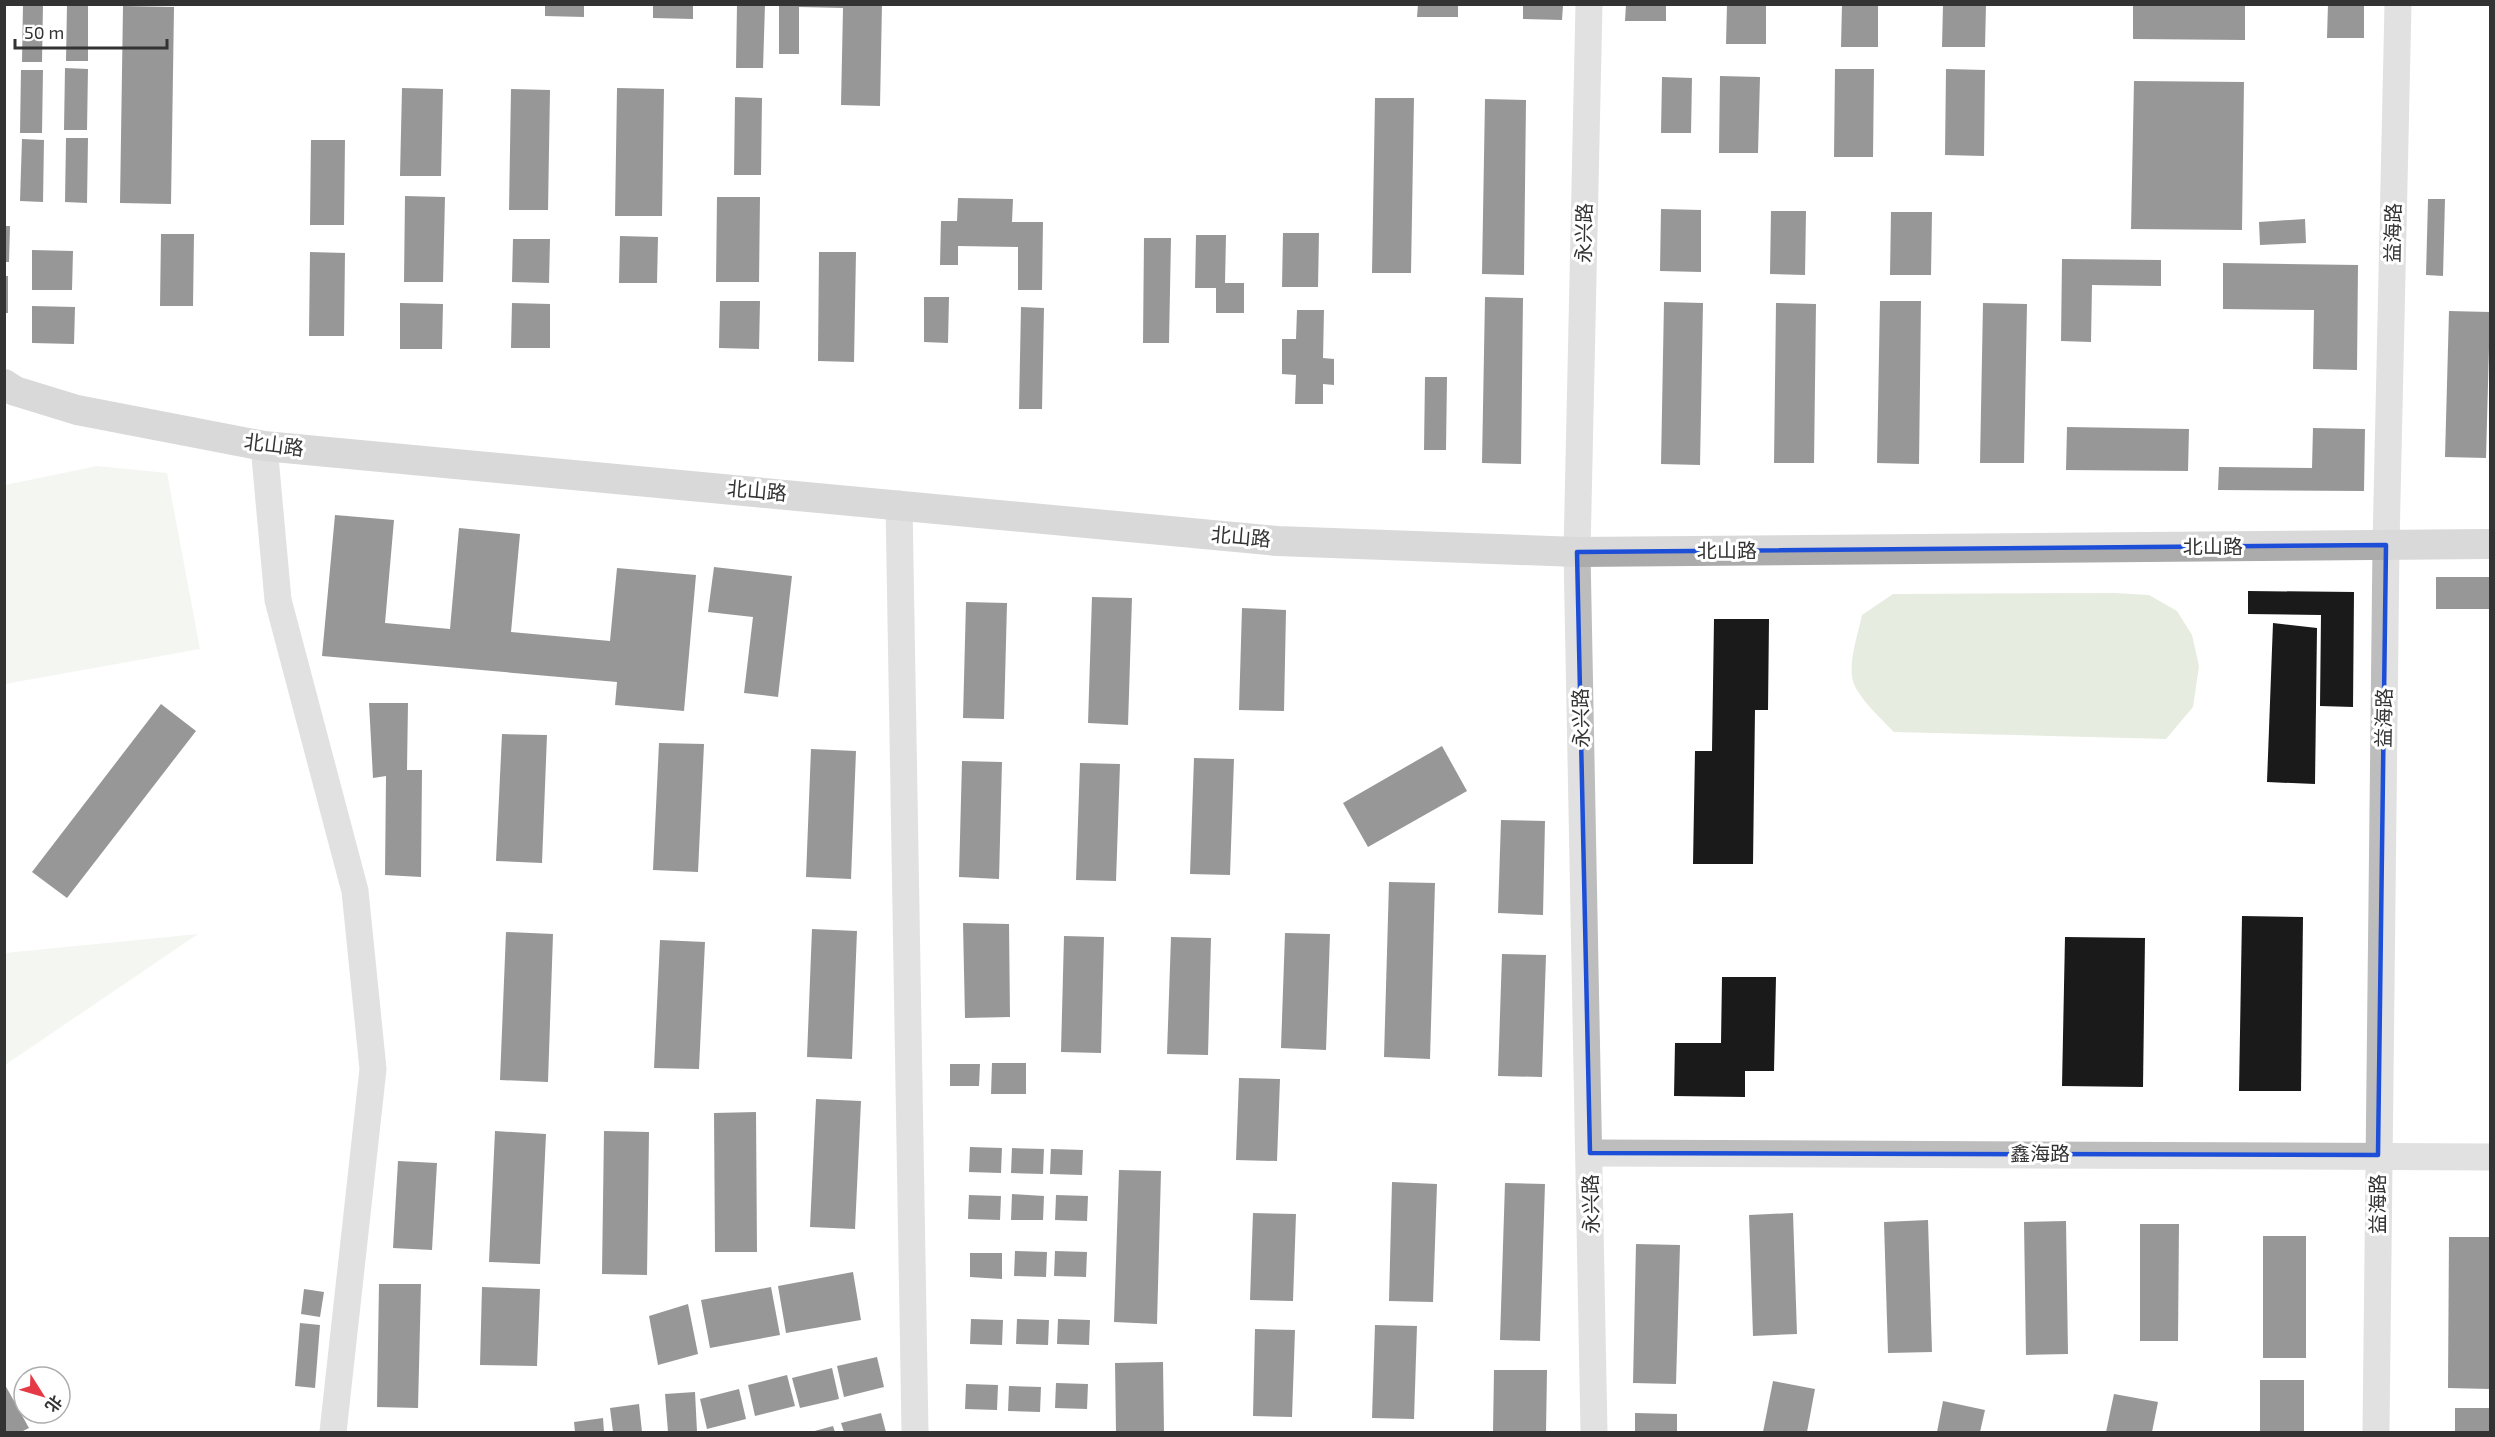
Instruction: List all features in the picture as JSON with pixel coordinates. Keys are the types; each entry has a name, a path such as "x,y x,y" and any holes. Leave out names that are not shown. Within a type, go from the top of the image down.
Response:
{"main road":[{"name":"北山路","path":"4,384 15,391 77,410 264,446 1277,541 1578,552 2490,544"}],"street":[{"name":"永兴路","path":"1589,4 1578,552 1594,1432"},
{"name":"益海路","path":"2376,1432 2386,545 2398,4"},
{"path":"264,446 278,600 355,891 373,1069 333,1432"},
{"path":"899,504 915,1432"},
{"name":"鑫海路","path":"1590,1153 2490,1157"}],"highlighted area":[{"path":"2386,545 2378,1155 1590,1153 1577,552"}],"shaded area":[{"path":"97,466 167,473 200,649 5,684 5,485"},
{"path":"2115,593 2149,595 2177,611 2192,635 2199,666 2193,707 2166,739 1894,732 1855,687 1852,673 1853,657 1862,615 1893,594"},
{"path":"198,934 5,1065 5,953"}],"building":[{"path":"23,4 43,4 42,62 22,62"},
{"path":"67,4 88,4 88,61 66,61"},
{"path":"545,4 584,4 584,17 545,16"},
{"path":"653,4 693,4 693,19 653,18"},
{"path":"737,4 765,4 763,68 736,68"},
{"path":"779,4 882,4 880,106 841,105 843,8 799,7 799,54 779,54"},
{"path":"1418,4 1458,4 1458,17 1417,17"},
{"path":"1626,4 1666,4 1666,21 1625,21"},
{"path":"1727,4 1766,4 1766,44 1726,44"},
{"path":"1842,4 1878,4 1878,47 1841,47"},
{"path":"1943,4 1986,4 1985,47 1942,47"},
{"path":"2133,4 2245,4 2245,40 2133,39"},
{"path":"2328,4 2364,4 2364,38 2327,38"},
{"path":"1523,5 1563,5 1562,20 1523,19"},
{"path":"123,6 174,7 171,204 120,203"},
{"path":"65,68 88,69 87,130 64,130"},
{"path":"1835,69 1874,69 1873,157 1834,157"},
{"path":"1946,69 1985,70 1984,156 1945,155"},
{"path":"21,70 43,70 42,133 20,133"},
{"path":"1720,76 1760,77 1758,153 1719,153"},
{"path":"1662,77 1692,78 1691,133 1661,133"},
{"path":"2134,81 2244,82 2242,230 2131,229"},
{"path":"402,88 443,89 441,176 400,176"},
{"path":"617,88 664,89 662,216 615,216"},
{"path":"511,89 550,90 548,210 509,210"},
{"path":"735,97 762,98 761,175 734,175"},
{"path":"1375,98 1414,98 1411,273 1372,273"},
{"path":"1485,99 1526,100 1524,275 1482,274"},
{"path":"66,138 88,138 87,203 65,202"},
{"path":"22,139 44,140 43,202 20,201"},
{"path":"311,140 345,140 344,225 310,225"},
{"path":"405,196 445,197 443,282 404,282"},
{"path":"717,197 760,197 759,282 716,282"},
{"path":"958,198 1013,199 1012,222 1043,222 1042,290 1018,290 1018,247 958,246 958,265 940,265 941,221 957,221"},
{"path":"2428,199 2445,199 2443,276 2426,275"},
{"path":"1661,209 1701,210 1701,272 1660,271"},
{"path":"1771,211 1806,211 1805,275 1770,274"},
{"path":"1891,212 1932,212 1931,275 1890,275"},
{"path":"2305,219 2306,243 2260,245 2259,222"},
{"path":"4,226 10,226 9,262 4,262"},
{"path":"1283,233 1319,233 1318,287 1282,287"},
{"path":"161,234 194,234 193,306 160,306"},
{"path":"1196,235 1226,235 1225,283 1244,283 1244,313 1216,313 1216,288 1195,288"},
{"path":"620,236 658,237 657,283 619,283"},
{"path":"1144,238 1171,238 1169,343 1143,343"},
{"path":"513,239 550,239 549,283 512,282"},
{"path":"32,250 73,251 72,290 32,290"},
{"path":"310,252 345,253 344,336 309,336"},
{"path":"819,252 856,252 854,362 818,361"},
{"path":"2062,259 2161,260 2161,286 2092,285 2091,342 2061,341"},
{"path":"2223,263 2358,265 2357,370 2313,369 2314,310 2223,309"},
{"path":"4,276 8,276 8,313 4,313"},
{"path":"924,297 949,297 948,343 924,342"},
{"path":"1485,297 1523,298 1521,464 1482,463"},
{"path":"720,301 760,301 759,349 719,348"},
{"path":"1880,301 1921,301 1919,464 1877,463"},
{"path":"1664,302 1703,303 1700,465 1661,464"},
{"path":"400,303 443,304 442,349 400,349"},
{"path":"512,303 550,304 550,348 511,348"},
{"path":"1776,303 1816,304 1814,463 1774,463"},
{"path":"1983,303 2027,304 2024,463 1980,463"},
{"path":"32,306 75,307 74,344 32,343"},
{"path":"1021,307 1044,308 1042,409 1019,409"},
{"path":"1297,310 1324,310 1323,358 1334,359 1334,385 1323,384 1323,404 1295,404 1296,375 1282,374 1282,339 1296,339"},
{"path":"2449,311 2490,312 2486,458 2445,457"},
{"path":"1425,377 1447,377 1446,450 1424,450"},
{"path":"2067,427 2189,429 2188,471 2066,470"},
{"path":"2313,428 2365,429 2364,491 2218,490 2219,467 2312,468"},
{"path":"335,515 394,520 385,623 450,629 459,528 520,534 511,632 610,641 617,568 696,575 684,711 615,705 617,682 322,656"},
{"path":"714,567 792,576 778,697 744,693 753,617 708,612"},
{"path":"2436,577 2490,577 2490,609 2436,609"},
{"path":"2248,591 2354,592 2353,707 2320,706 2321,615 2248,614"},
{"path":"1092,597 1132,598 1128,725 1088,723"},
{"path":"966,602 1007,603 1004,719 963,718"},
{"path":"1242,608 1286,610 1284,711 1239,710"},
{"path":"1714,619 1769,619 1768,710 1755,710 1753,864 1693,864 1695,751 1712,751"},
{"path":"2273,623 2317,628 2315,784 2267,782"},
{"path":"369,703 408,703 407,770 422,770 421,877 385,875 386,776 373,778"},
{"path":"161,704 196,731 67,898 32,872"},
{"path":"502,734 547,735 542,863 496,861"},
{"path":"659,743 704,744 698,872 653,870"},
{"path":"1442,746 1467,791 1368,847 1343,803"},
{"path":"811,749 856,751 851,879 806,877"},
{"path":"1194,758 1234,759 1230,875 1190,874"},
{"path":"962,761 1002,762 999,879 959,877"},
{"path":"1080,763 1120,764 1116,881 1076,880"},
{"path":"1501,820 1545,821 1543,915 1498,913"},
{"path":"1389,882 1435,883 1430,1059 1384,1057"},
{"path":"2242,916 2303,917 2301,1091 2239,1091"},
{"path":"963,923 1009,924 1010,1017 965,1018"},
{"path":"812,929 857,931 852,1059 807,1057"},
{"path":"506,932 553,934 548,1082 500,1080"},
{"path":"1285,933 1330,934 1326,1050 1281,1048"},
{"path":"1064,936 1104,937 1101,1053 1061,1052"},
{"path":"1171,937 1211,938 1208,1055 1167,1054"},
{"path":"2065,937 2145,938 2143,1087 2062,1086"},
{"path":"660,940 705,942 699,1069 654,1068"},
{"path":"1502,954 1546,955 1542,1077 1498,1076"},
{"path":"1722,977 1776,977 1774,1071 1745,1071 1745,1097 1674,1096 1675,1043 1721,1043"},
{"path":"992,1063 1026,1063 1026,1094 991,1094"},
{"path":"950,1064 980,1064 979,1086 950,1086"},
{"path":"1239,1078 1280,1079 1277,1161 1236,1160"},
{"path":"816,1099 861,1101 855,1229 810,1227"},
{"path":"756,1112 757,1252 715,1252 714,1113"},
{"path":"495,1131 546,1134 540,1264 489,1262"},
{"path":"604,1131 649,1132 647,1275 602,1274"},
{"path":"970,1147 1002,1148 1001,1173 969,1172"},
{"path":"1012,1148 1044,1149 1043,1174 1011,1173"},
{"path":"1051,1149 1083,1150 1082,1175 1050,1174"},
{"path":"398,1161 437,1163 432,1250 393,1248"},
{"path":"1119,1170 1161,1171 1157,1324 1114,1322"},
{"path":"1392,1182 1437,1184 1433,1302 1389,1301"},
{"path":"1505,1183 1545,1184 1540,1341 1500,1340"},
{"path":"1012,1194 1044,1196 1043,1220 1011,1220"},
{"path":"969,1195 1001,1196 1000,1220 968,1219"},
{"path":"1056,1195 1088,1196 1087,1221 1055,1220"},
{"path":"1253,1213 1296,1214 1293,1301 1250,1300"},
{"path":"1793,1213 1797,1334 1753,1336 1749,1215"},
{"path":"1928,1220 1932,1352 1888,1353 1884,1222"},
{"path":"2066,1221 2068,1354 2026,1355 2024,1222"},
{"path":"2140,1224 2179,1224 2178,1341 2140,1341"},
{"path":"2263,1236 2306,1236 2306,1358 2263,1358"},
{"path":"2449,1237 2490,1237 2490,1389 2448,1388"},
{"path":"1636,1244 1680,1245 1676,1384 1633,1383"},
{"path":"1015,1251 1047,1252 1046,1277 1014,1276"},
{"path":"1055,1251 1087,1252 1086,1277 1054,1276"},
{"path":"970,1253 1002,1253 1002,1279 970,1277"},
{"path":"853,1272 861,1320 786,1333 778,1286"},
{"path":"379,1284 421,1284 418,1408 377,1407"},
{"path":"482,1287 540,1289 537,1366 480,1365"},
{"path":"771,1287 780,1335 710,1348 701,1300"},
{"path":"304,1289 324,1292 320,1317 301,1314"},
{"path":"688,1304 698,1354 658,1365 649,1316"},
{"path":"971,1319 1003,1320 1002,1345 970,1344"},
{"path":"1017,1319 1049,1320 1048,1345 1016,1344"},
{"path":"1058,1319 1090,1320 1089,1345 1057,1344"},
{"path":"300,1323 320,1325 315,1388 295,1386"},
{"path":"1375,1325 1417,1326 1414,1419 1372,1418"},
{"path":"1255,1329 1295,1330 1292,1417 1253,1416"},
{"path":"877,1357 884,1387 844,1397 837,1366"},
{"path":"1163,1362 1164,1432 1116,1432 1115,1363"},
{"path":"832,1368 839,1399 800,1408 792,1378"},
{"path":"1494,1370 1547,1370 1546,1432 1493,1432"},
{"path":"787,1375 795,1406 755,1416 748,1385"},
{"path":"2260,1380 2304,1380 2304,1432 2260,1432"},
{"path":"1773,1381 1815,1389 1807,1432 1763,1432"},
{"path":"4,1383 12,1397 12,1425 27,1425 29,1428 21,1432 7,1432 4,1428"},
{"path":"1056,1383 1088,1384 1087,1409 1055,1408"},
{"path":"966,1384 998,1385 997,1410 965,1409"},
{"path":"1009,1386 1041,1387 1040,1412 1008,1411"},
{"path":"739,1389 746,1419 707,1429 700,1399"},
{"path":"695,1392 697,1432 668,1432 665,1394"},
{"path":"2114,1394 2158,1402 2152,1432 2106,1432"},
{"path":"1943,1401 1985,1410 1980,1432 1937,1432"},
{"path":"639,1404 642,1432 613,1432 610,1408"},
{"path":"2455,1408 2490,1408 2490,1432 2455,1432"},
{"path":"881,1413 886,1432 844,1432 841,1423"},
{"path":"1635,1413 1677,1414 1677,1432 1635,1432"},
{"path":"603,1418 604,1432 575,1432 574,1422"},
{"path":"833,1426 835,1432 811,1432"}]}
